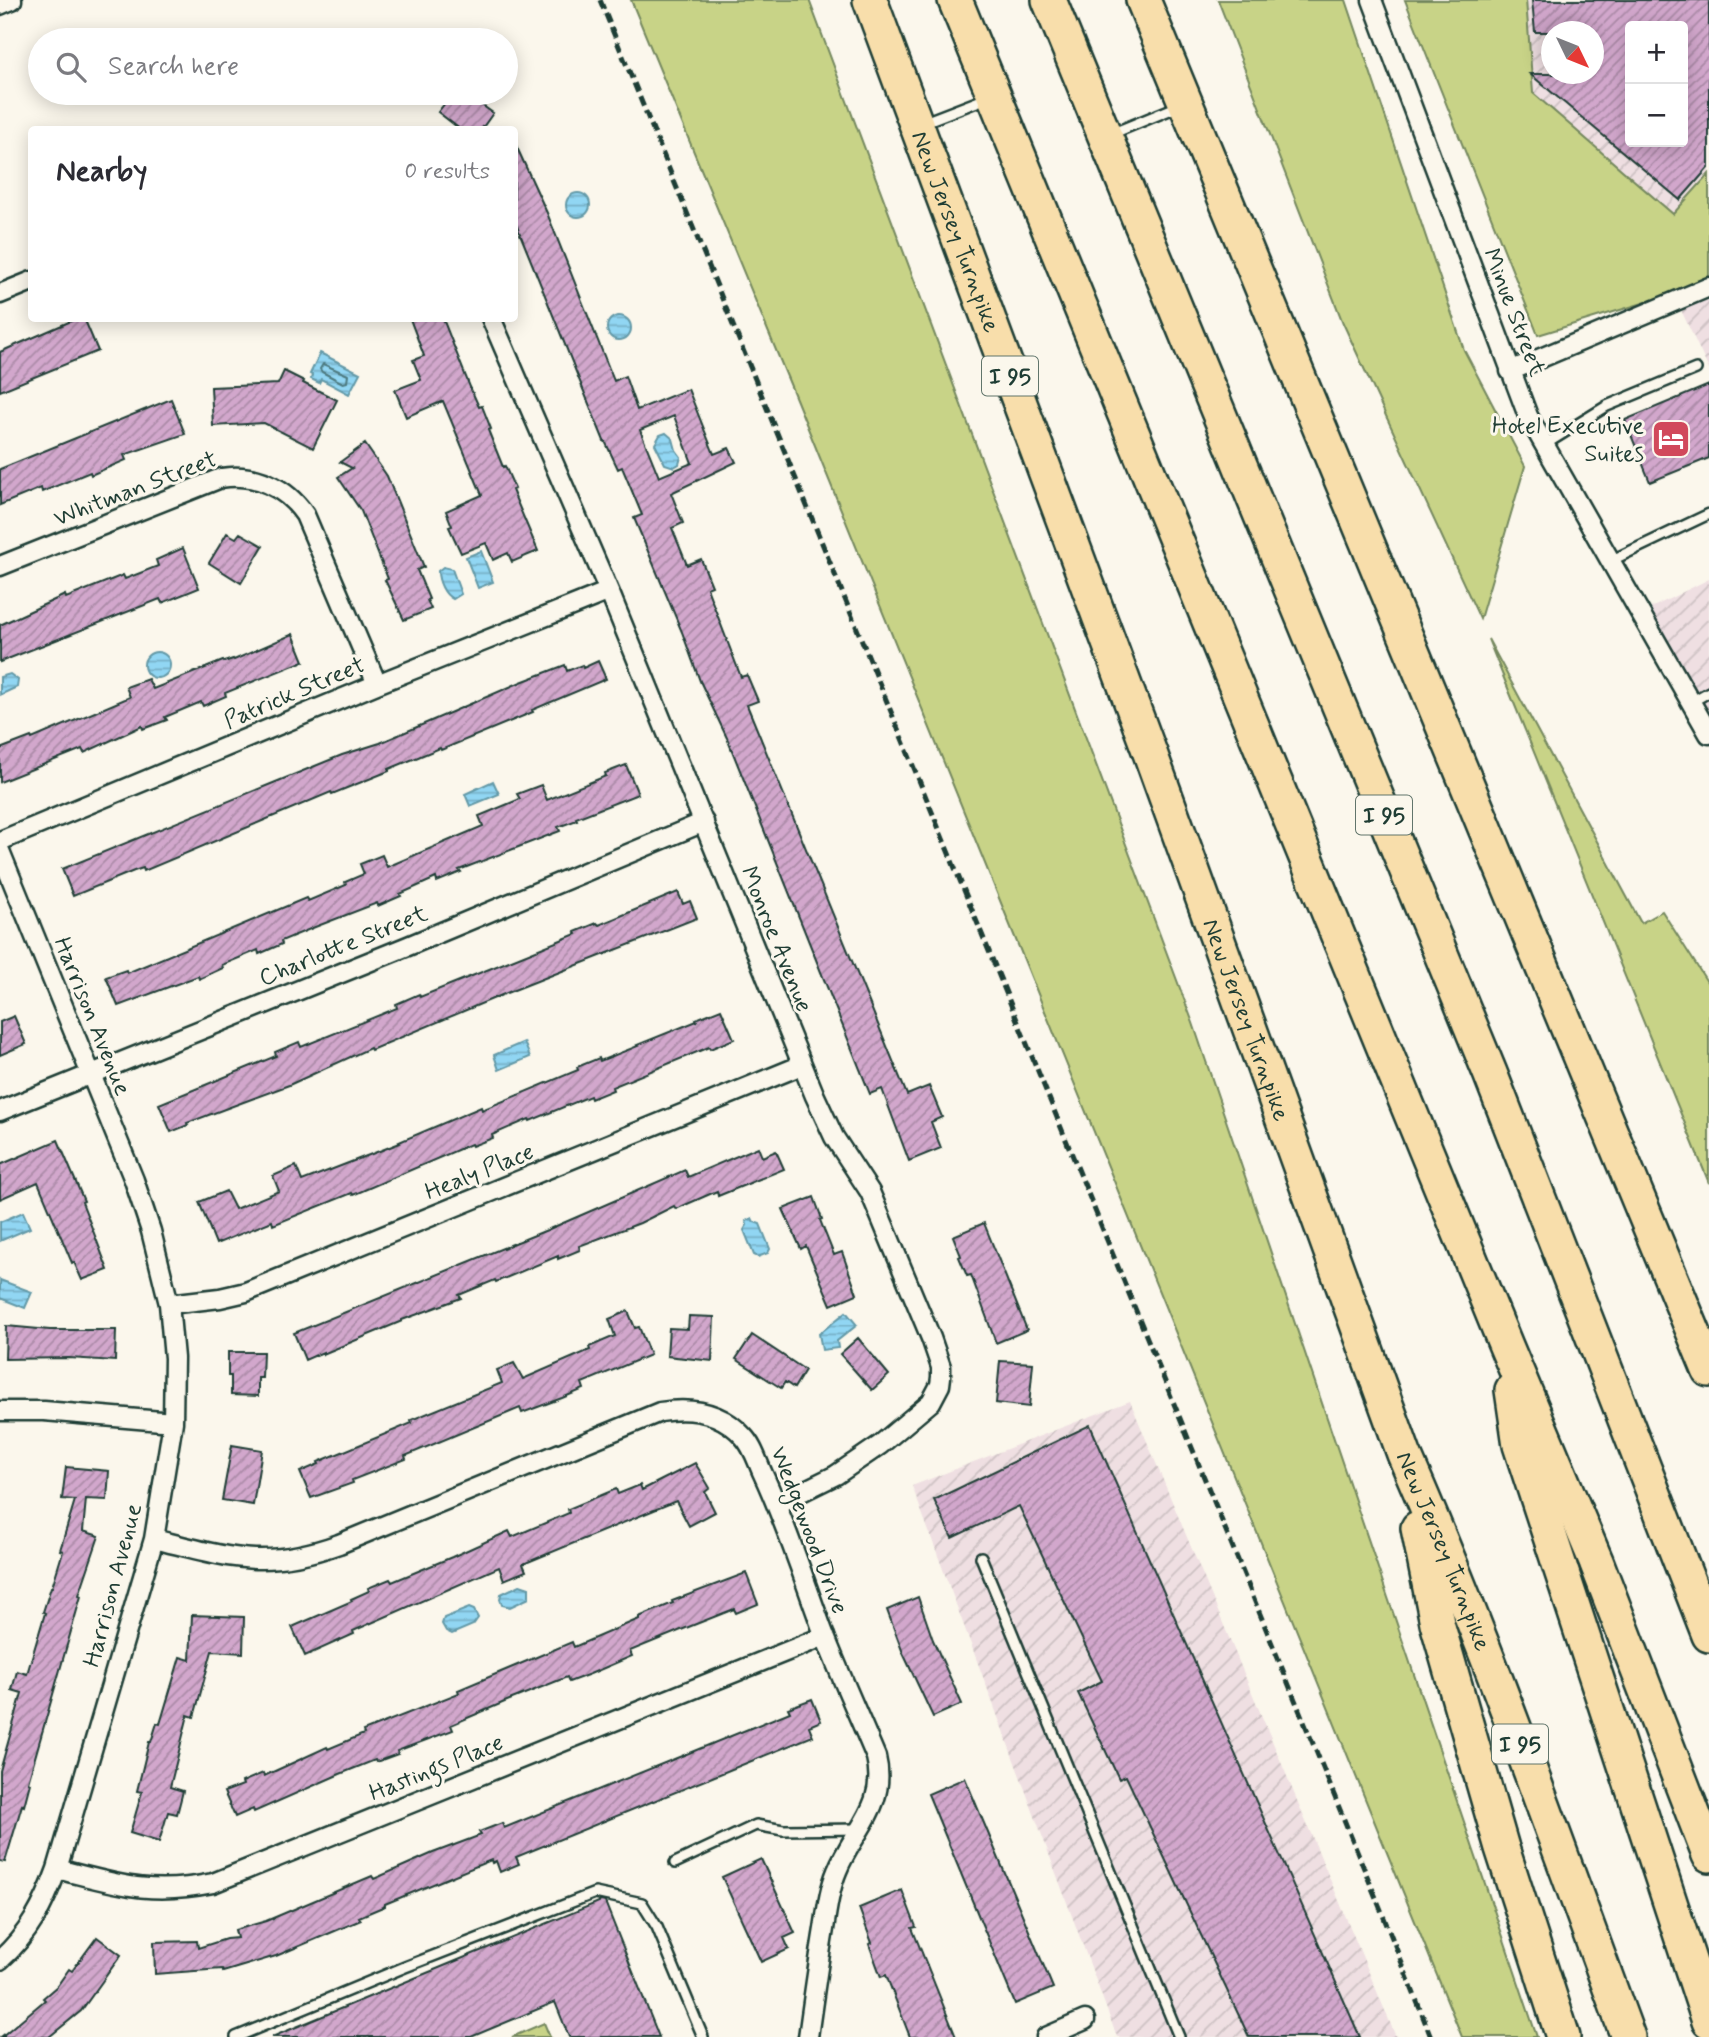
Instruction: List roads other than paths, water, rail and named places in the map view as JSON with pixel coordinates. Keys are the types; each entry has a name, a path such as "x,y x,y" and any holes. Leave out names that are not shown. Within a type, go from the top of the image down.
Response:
{"highway":[{"name":"New Jersey Turnpike","path":"870,0 1145,740 1404,1454 1520,1745 1628,2037"},
{"path":"955,0 1596,1561 1709,1855"},
{"name":"I 95","path":"1049,0 1490,1073 1709,1635"},
{"path":"1143,0 1709,1370"},
{"path":"1506,1346 1520,1445 1709,2021"},
{"path":"1404,1454 1437,1623 1502,1848 1563,2037"}],"street":[{"path":"0,5 12,0"},
{"name":"Minue Street","path":"1372,0 1528,416 1709,734"},
{"path":"0,294 28,283"},
{"path":"1510,371 1709,287"},
{"name":"Monroe Avenue","path":"493,322 609,591 802,1066 834,1137 870,1192 941,1367 940,1385 931,1402 880,1445 836,1475 777,1504"},
{"name":"Whitman Street","path":"0,566 221,478 233,476 262,481 290,498 305,515 377,684"},
{"name":"Patrick Street","path":"0,841 609,591"},
{"name":"Charlotte Street","path":"0,1111 408,946 704,822"},
{"name":"Harrison Avenue","path":"0,851 134,1180 152,1231 169,1304 174,1357 173,1422 155,1539 47,1898 26,1933 0,1960"},
{"name":"Healy Place","path":"169,1304 246,1292 802,1066"},
{"name":"Wedgewood Drive","path":"155,1539 244,1560 275,1560 304,1555 339,1544 660,1412 700,1410 722,1420 743,1436 750,1445 777,1504 825,1636 880,1771 874,1805 840,1864 830,1890 808,2037"},
{"path":"0,1411 44,1411 173,1422"},
{"name":"Hastings Place","path":"57,1869 132,1888 152,1890 189,1888 213,1883 825,1636"},
{"path":"1046,2037 1085,2020"}],"lane":[{"path":"917,125 993,95"},
{"path":"1106,136 1185,104"},
{"path":"1544,445 1607,406 1696,369"},
{"path":"1610,561 1709,513"},
{"path":"1691,702 1709,692"},
{"path":"981,1557 1178,2037"},
{"path":"675,1863 756,1825 783,1830 861,1829"},
{"path":"236,2037 595,1893 642,1903 657,1927 703,2037"}],"water":[{"path":"578,193 587,196 590,205 587,214 578,217 569,214 566,205 569,196"},
{"path":"619,316 628,319 631,328 628,337 619,340 610,337 607,328 610,319"},
{"path":"320,353 360,373 349,394 321,379 319,383 311,379 310,374"},
{"path":"666,433 673,439 681,457 679,464 674,467 665,464 655,444 660,435"},
{"path":"481,551 493,582 478,588 466,557"},
{"path":"443,567 452,569 461,594 453,599 440,583 438,571"},
{"path":"157,652 166,656 170,665 166,674 157,678 148,674 144,665 148,656"},
{"path":"10,674 18,680 17,687 0,695 0,677"},
{"path":"493,781 499,794 470,806 465,794"},
{"path":"524,1042 530,1057 499,1070 494,1055"},
{"path":"23,1212 30,1228 0,1241 0,1222"},
{"path":"752,1218 760,1224 770,1249 768,1253 758,1257 754,1255 744,1230 746,1221"},
{"path":"0,1280 32,1292 25,1308 0,1298"},
{"path":"846,1312 857,1325 837,1341 838,1348 822,1350 819,1334"},
{"path":"520,1585 529,1588 529,1598 510,1607 502,1605 501,1594"},
{"path":"469,1608 474,1610 478,1618 473,1625 452,1634 446,1631 442,1624 444,1618"}],"railway":[{"path":"600,0 1431,2037"}],"place":[{"name":"Hotel Executive Suites","path":"1671,439"}]}
